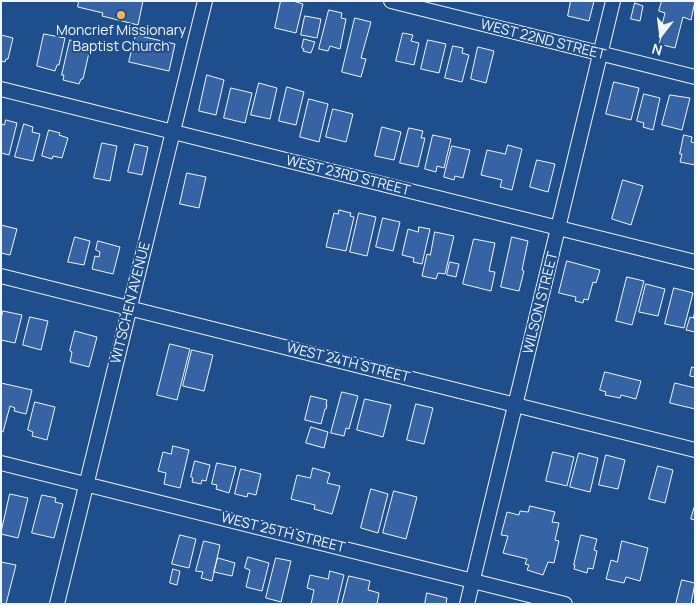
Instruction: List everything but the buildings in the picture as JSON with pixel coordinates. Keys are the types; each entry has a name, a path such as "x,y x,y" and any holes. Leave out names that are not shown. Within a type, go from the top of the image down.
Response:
{"street":[{"name":"WITSCHEN AVENUE","path":"57,604 205,1"},
{"name":"WEST 22ND STREET","path":"391,1 695,77"},
{"name":"WILSON STREET","path":"467,604 613,1"},
{"name":"WEST 23RD STREET","path":"1,89 695,262"},
{"name":"WEST 24TH STREET","path":"1,276 695,450"},
{"name":"WEST 25TH STREET","path":"1,463 565,604"}],"place":[{"name":"Moncrief Missionary Baptist Church","path":"121,15"}]}
